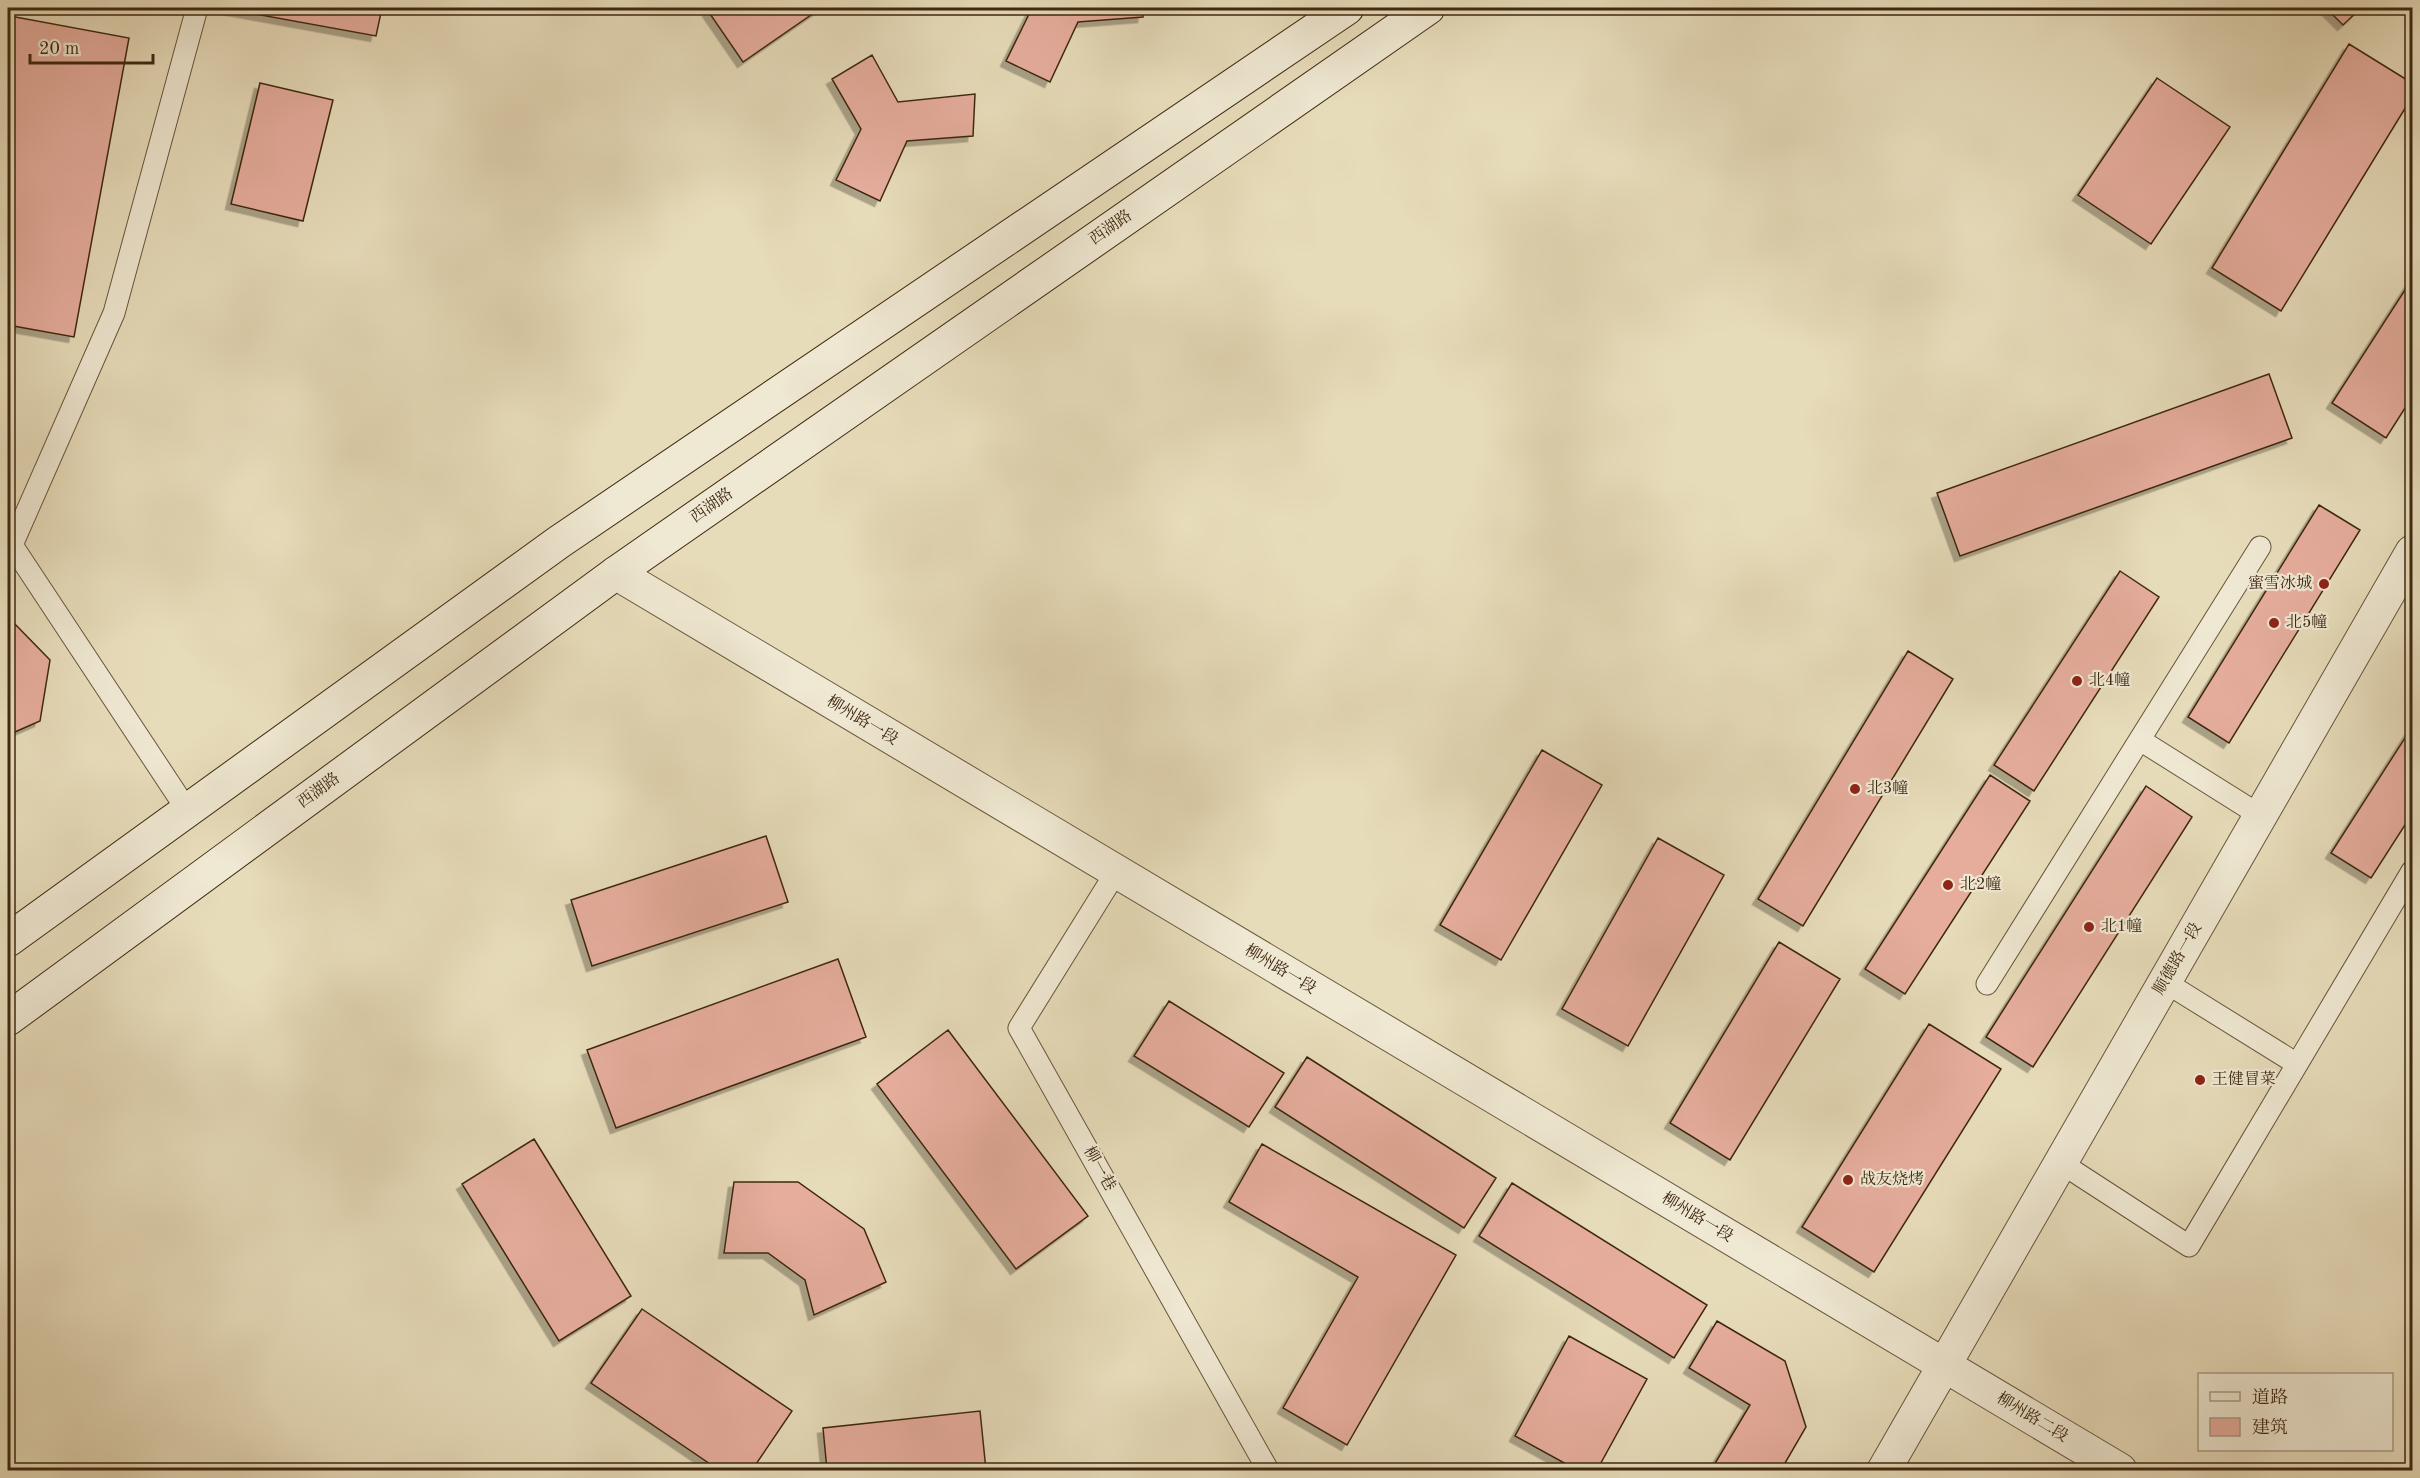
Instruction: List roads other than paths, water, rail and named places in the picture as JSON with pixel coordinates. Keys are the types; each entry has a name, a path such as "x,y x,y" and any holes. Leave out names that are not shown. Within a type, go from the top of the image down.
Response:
{"main road":[{"path":"8,940 559,542 1347,8"},
{"name":"西湖路","path":"8,1019 616,573 1428,8"},
{"name":"顺德路一段","path":"1884,1470 2412,552"},
{"name":"柳州路一段","path":"616,573 1944,1366"},
{"name":"柳州路二段","path":"1944,1366 2120,1470"}],"lane":[{"path":"187,810 12,545 114,313 196,8"},
{"path":"1987,984 2260,547"},
{"path":"2140,740 2260,816"},
{"name":"柳一巷","path":"1116,872 1019,1028 1268,1470"},
{"path":"2061,1163 2189,1246 2412,872"},
{"path":"2165,982 2297,1064"}],"place":[{"name":"蜜雪冰城","path":"2324,584"},
{"name":"北5幢","path":"2274,623"},
{"name":"北4幢","path":"2077,681"},
{"name":"北3幢","path":"1855,789"},
{"name":"北2幢","path":"1948,885"},
{"name":"北1幢","path":"2089,927"},
{"name":"王健冒菜","path":"2200,1080"},
{"name":"战友烧烤","path":"1848,1180"}]}
